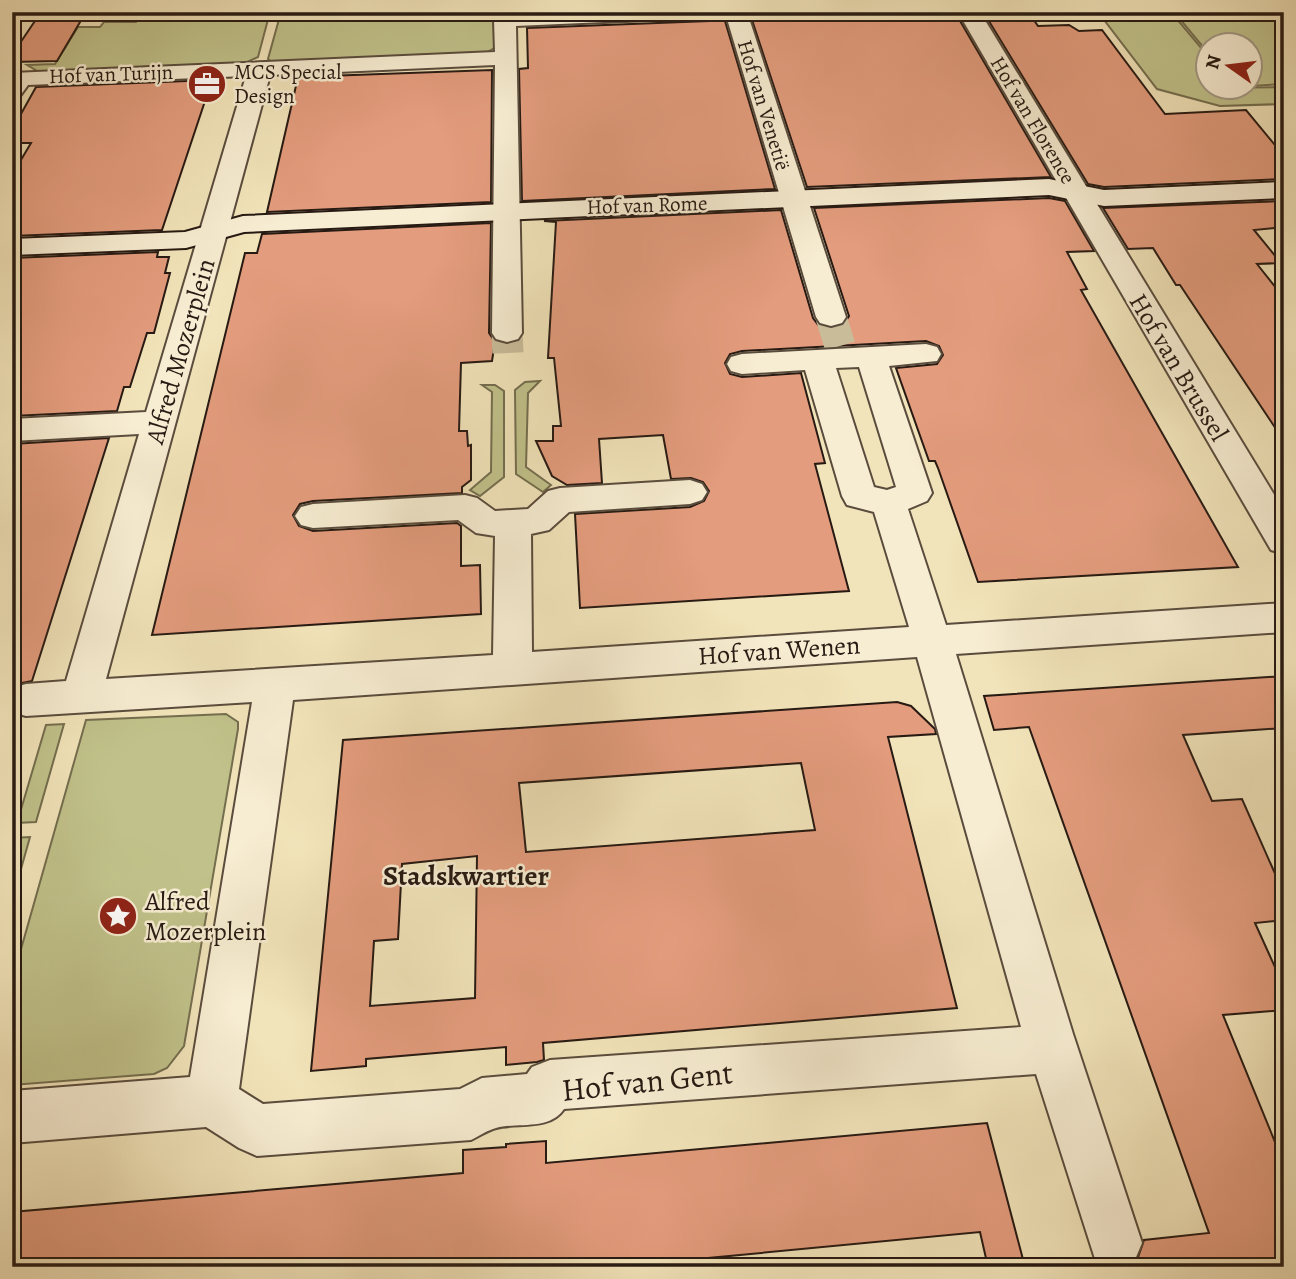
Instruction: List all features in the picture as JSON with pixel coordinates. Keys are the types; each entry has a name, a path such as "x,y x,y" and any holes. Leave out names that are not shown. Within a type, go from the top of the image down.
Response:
{"street":[{"path":"508,332 505,20 692,12"},
{"name":"Hof van Venetië","path":"736,12 831,317"},
{"name":"Hof van Florence","path":"969,12 1075,192"},
{"path":"260,68 506,58"},
{"name":"Hof van Turijn","path":"12,91 20,78 260,68"},
{"name":"Alfred Mozerplein","path":"81,697 260,68"},
{"name":"Hof van Rome","path":"12,247 186,240 243,224 792,198 1049,187 1104,198 1284,190"},
{"name":"Hof van Brussel","path":"1075,192 1284,541"},
{"path":"741,364 843,355 926,354"},
{"path":"843,355 915,493 888,503 859,496 843,355"},
{"path":"12,430 159,422"},
{"path":"313,516 465,507 488,524 513,523 537,521 560,499 690,492"},
{"path":"888,503 1048,1034 1110,1227"},
{"path":"512,668 513,523"},
{"name":"Hof van Wenen","path":"275,685 1284,617"},
{"path":"12,1117 212,1101 275,685 26,701"},
{"name":"Hof van Gent","path":"212,1101 257,1130 471,1114 482,1104 541,1098 550,1085 1032,1051 1048,1034"}],"green space":[{"path":"142,12 270,12 258,57 243,64 39,72 27,65 55,64 78,27 100,27 104,22 136,22"},
{"path":"281,12 586,12 497,16 496,47 484,54 273,63 268,59"},
{"path":"1098,12 1171,12 1194,39 1194,99 1157,89"},
{"path":"1174,12 1284,12 1284,84 1264,85 1264,32 1194,32 1194,36"},
{"path":"1264,87 1284,87 1284,104 1220,106 1205,102 1264,102"},
{"path":"540,381 528,393 526,467 551,485 543,492 516,474 515,390 525,382"},
{"path":"482,385 495,385 504,391 504,477 480,496 470,490 491,472 492,392"},
{"name":"Alfred Mozerplein","path":"226,714 238,722 238,729 184,1046 167,1068 154,1074 12,1085 12,981 86,720"},
{"path":"64,724 36,822 17,823 46,725"},
{"path":"30,837 12,901 12,838"}],"building":[{"path":"41,12 86,12 57,61 12,62 12,55"},
{"path":"984,13 1029,13 1038,26 1069,25 1079,31 1102,30 1165,114 1246,110 1284,156 1284,179 1104,187 1088,184"},
{"path":"956,14 1051,177 807,187 752,20 817,17 816,15"},
{"path":"725,21 775,189 522,201 519,69 528,68 527,28"},
{"path":"492,70 491,202 267,212 298,77"},
{"path":"212,80 162,230 12,236 12,175 31,143 14,143 20,132 12,130 36,87"},
{"path":"1049,198 1065,201 1094,251 1067,252 1087,289 1081,290 1238,567 978,582 938,468 935,461 929,461 896,368 937,364 943,355 939,346 926,341 742,351 730,354 725,363 730,374 742,377 801,373 825,463 815,464 849,591 580,608 575,514 690,507 704,501 709,491 703,482 691,478 671,479 663,435 599,439 602,483 567,485 552,476 536,441 553,441 553,426 561,426 554,358 548,358 556,222 544,221 781,210 813,318 819,326 832,329 844,324 849,316 814,208"},
{"path":"1284,201 1284,227 1254,230 1281,263 1257,264 1284,298 1284,441 1153,248 1128,249 1103,208"},
{"path":"491,223 489,333 495,342 492,361 461,363 459,431 467,431 468,446 471,445 471,480 462,487 462,493 313,501 300,504 293,515 299,526 313,531 457,523 461,526 461,566 480,565 481,614 152,635 245,253 257,253 262,234"},
{"path":"158,252 157,257 169,257 165,273 170,273 154,333 147,333 130,387 124,387 117,411 12,416 12,258"},
{"path":"109,438 32,681 12,685 12,444"},
{"path":"1284,676 1284,728 1183,735 1212,801 1242,799 1284,894 1284,920 1255,923 1284,987 1284,1010 1223,1015 1284,1164 1284,1267 1129,1267 1136,1263 1144,1240 1209,1233 1029,727 994,730 984,696"},
{"path":"897,702 911,706 935,729 936,734 888,737 957,1008 543,1043 544,1060 537,1062 506,1065 506,1047 366,1059 366,1066 311,1071 343,740","holes":["801,763 815,830 526,852 519,783","477,856 475,998 370,1006 374,941 398,939 402,864"]},
{"path":"987,1123 1025,1267 988,1267 980,1232 666,1262 666,1267 12,1267 12,1212 463,1173 463,1150 506,1147 506,1144 546,1141 546,1163"}],"tunnel":[{"path":"831,317 840,346"},
{"path":"507,333 508,353"}],"place":[{"name":"MCS Special Design","path":"207,84"},
{"name":"Alfred Mozerplein","path":"118,916"}],"district":[{"name":"Stadskwartier","path":"466,875"}]}
